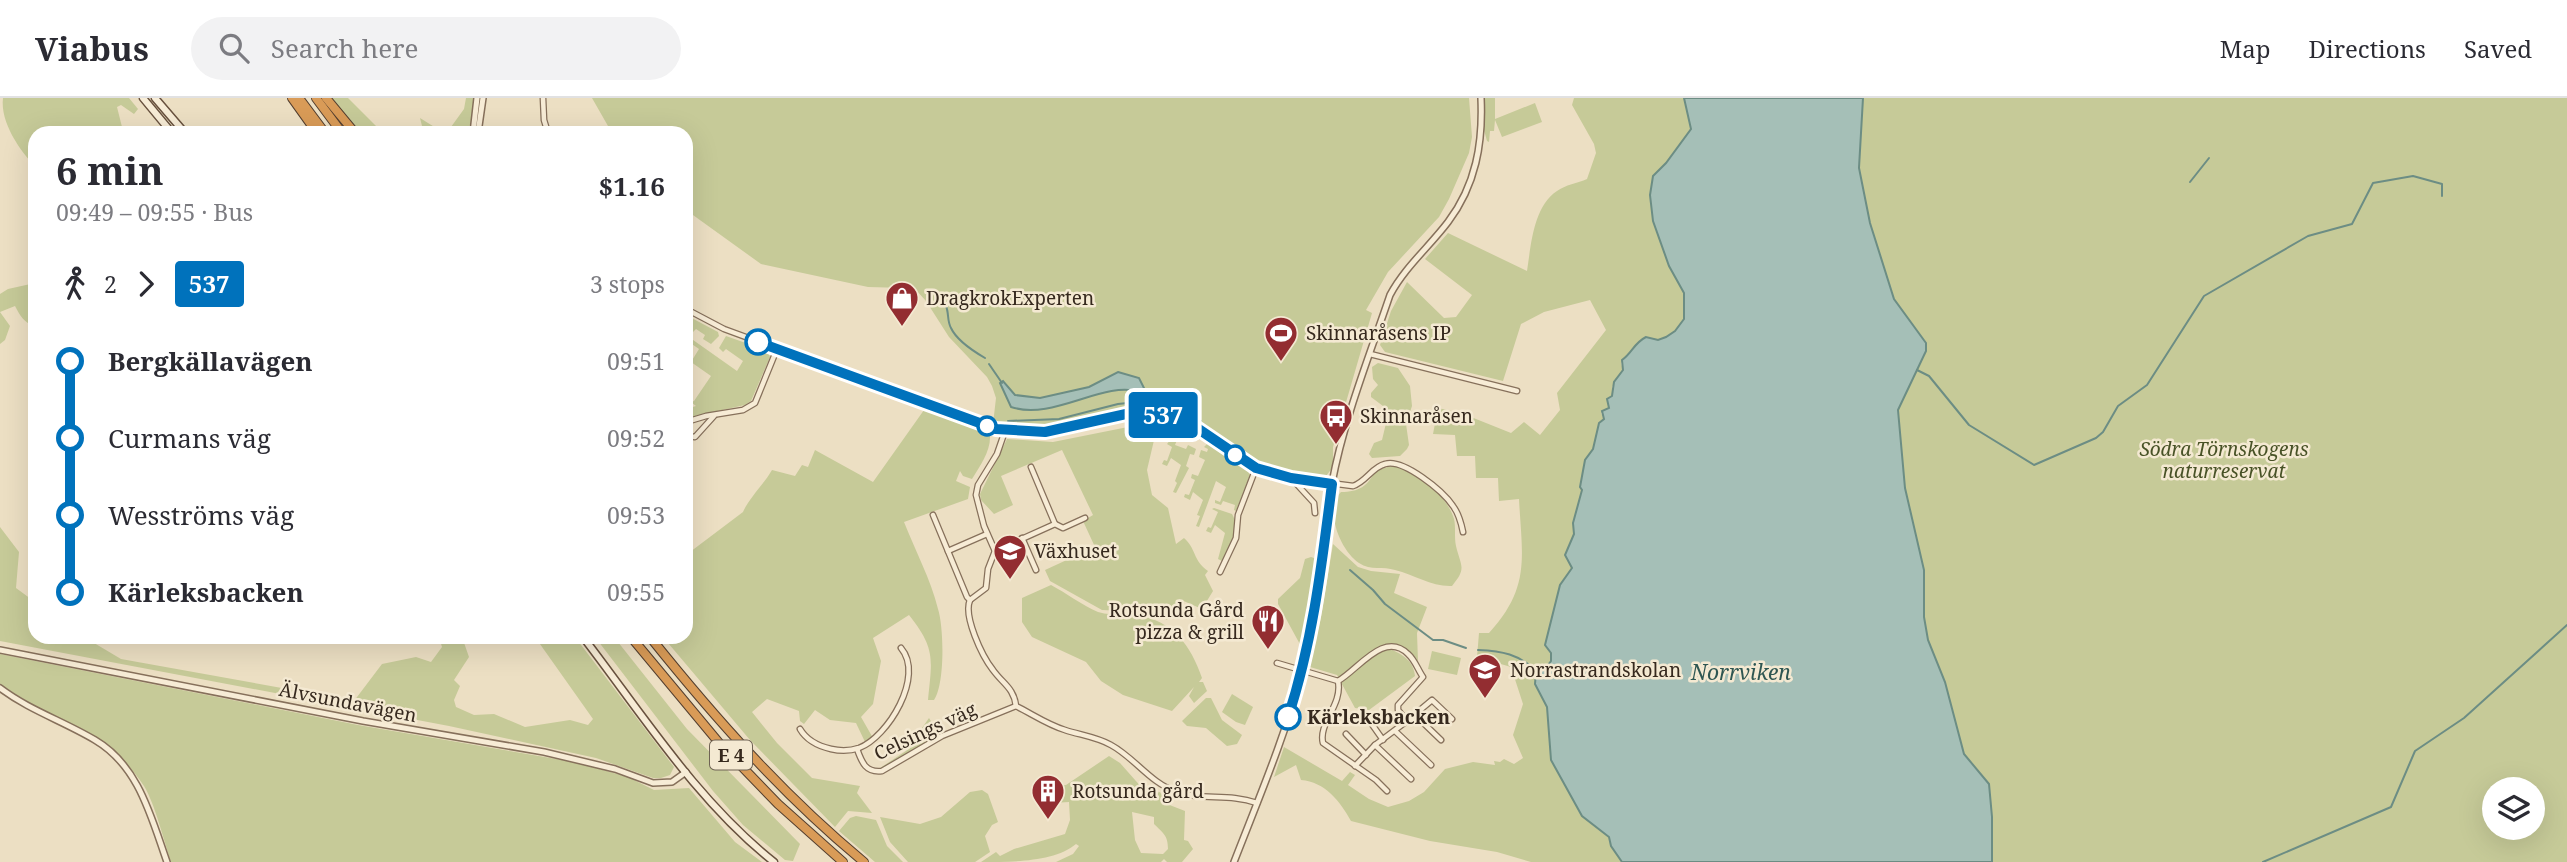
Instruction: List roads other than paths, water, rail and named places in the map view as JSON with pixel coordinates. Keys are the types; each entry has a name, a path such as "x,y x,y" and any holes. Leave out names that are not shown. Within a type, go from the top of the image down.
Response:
{"highway":[{"path":"292,98 312,126"},
{"path":"299,98 319,126"},
{"path":"316,98 337,126"},
{"path":"326,98 349,126"},
{"name":"E 4","path":"637,644 720,744 778,804 843,862"},
{"name":"E 4","path":"657,644 711,713 770,776 864,862"}],"main road":[{"path":"150,99 167,126"},
{"path":"150,99 178,126"},
{"path":"588,644 721,815 774,862"}],"street":[{"path":"479,126 482,98"},
{"path":"475,126 482,98"},
{"path":"543,98 546,126"},
{"path":"1234,862 1302,672 1315,616 1332,484 1341,444 1370,354 1397,282 1449,221 1465,194 1480,150 1481,98"},
{"path":"693,313 714,325 777,349 1005,431 1045,432 1135,412 1164,415 1197,428 1256,468 1291,478 1358,485 1375,468 1384,464 1402,464 1449,500 1461,520 1463,532"},
{"path":"693,420 743,410 755,403 777,349"},
{"path":"1370,354 1517,391"},
{"path":"693,437 715,415"},
{"path":"995,551 976,504 976,495 978,485 997,454 1005,431"},
{"path":"1031,467 1055,524 1063,528 1085,518"},
{"path":"1220,572 1236,538 1238,515 1256,468"},
{"path":"1291,478 1314,503 1315,513"},
{"path":"933,515 970,600 967,614 981,652 993,672 1012,689 1016,706 1062,729 1109,744 1125,753 1154,781 1169,790 1191,796 1236,797 1257,803"},
{"path":"970,600 986,588 988,569 995,551 1055,524"},
{"path":"948,551 987,534"},
{"path":"1022,538 1036,570"},
{"path":"1338,681 1376,651 1394,646 1402,649 1411,656 1423,677 1398,705 1398,710 1407,721"},
{"path":"800,729 806,737 820,746 837,750 857,749 874,739 901,703 907,683 908,663 901,648"},
{"name":"Älvsundavägen","path":"0,650 363,721 544,752 615,769 653,783 673,782 686,772"},
{"path":"1277,663 1338,681"},
{"path":"1338,681 1339,693 1324,727 1322,740 1327,748 1387,791"},
{"path":"0,688 31,708 96,741 124,766 142,793 167,862"},
{"path":"1355,766 1375,745 1432,700 1452,719"},
{"name":"Celsings väg","path":"857,749 865,766 871,771 882,771 942,736 1016,706"},
{"path":"1415,715 1441,740"},
{"path":"1371,723 1383,740"},
{"path":"1395,731 1431,765"},
{"path":"1346,734 1366,755"},
{"path":"1375,745 1411,779"}],"water":[{"name":"Norrviken","path":"1684,98 1863,98 1859,168 1870,223 1894,299 1926,343 1926,351 1898,410 1905,488 1924,570 1924,617 1928,640 1945,682 1964,754 1989,784 1992,862 1622,862 1611,846 1609,837 1582,816 1551,760 1547,707 1535,684 1536,671 1545,669 1551,661 1551,653 1545,645 1560,585 1572,568 1565,555 1574,534 1573,523 1582,490 1580,487 1585,460 1593,449 1599,423 1604,419 1602,411 1609,408 1607,399 1612,396 1614,382 1623,370 1622,360 1642,339 1646,337 1658,340 1666,337 1675,331 1684,319 1684,293 1669,266 1653,221 1650,195 1653,176 1691,129"},
{"path":"1118,372 1139,378 1144,388 1140,392 1110,391 1044,409 1027,410 1011,407 1000,383 1003,381 1015,395 1040,398 1089,387"}],"waterway":[{"path":"2190,182 2209,158"},
{"path":"1917,370 1929,376 1969,425 2034,465 2096,438 2103,432 2118,406 2147,385 2204,296 2308,236 2352,224 2373,183 2413,176 2442,184 2442,196"},
{"path":"946,306 954,333 985,358"},
{"path":"989,364 1002,383"},
{"path":"1146,396 1154,403 1201,421"},
{"path":"1008,421 1059,419 1137,402"},
{"path":"1350,570 1385,604 1433,640 1443,640 1466,648"},
{"path":"2263,862 2391,807 2415,751 2464,718 2567,625"},
{"path":"1478,650 1510,654 1536,671"}],"place":[{"name":"DragkrokExperten","path":"902,328"},
{"name":"Skinnaråsens IP","path":"1281,363"},
{"name":"Skinnaråsen","path":"1336,446"},
{"name":"Växhuset","path":"1010,581"},
{"name":"Rotsunda Gård pizza & grill","path":"1268,651"},
{"name":"Norrastrandskolan","path":"1485,700"},
{"name":"Kärleksbacken","path":"1288,717"},
{"name":"Rotsunda gård","path":"1048,821"}],"park label":[{"name":"Södra Törnskogens naturreservat","path":"2224,460"}]}
